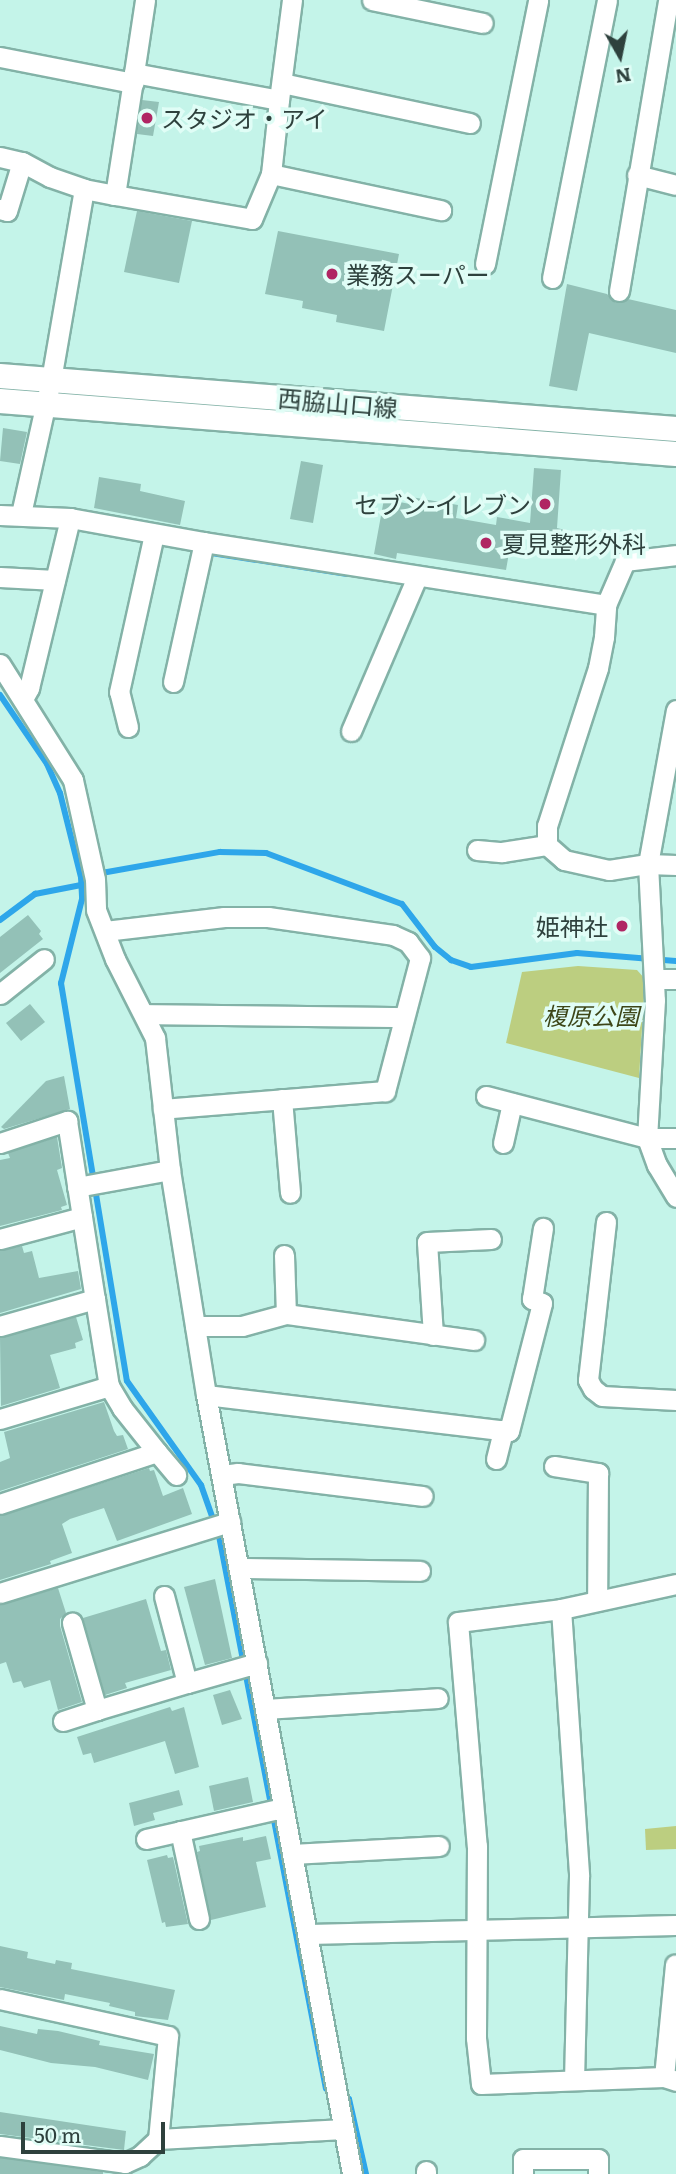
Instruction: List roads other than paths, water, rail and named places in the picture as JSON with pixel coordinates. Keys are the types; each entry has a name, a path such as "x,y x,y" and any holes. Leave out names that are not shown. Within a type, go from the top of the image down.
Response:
{"street":[{"path":"115,195 145,0"},
{"path":"0,157 22,162 50,177 84,189 252,219 271,174 292,0"},
{"path":"372,0 483,23"},
{"path":"485,264 538,0"},
{"path":"552,278 607,0"},
{"path":"619,291 668,0"},
{"path":"0,57 134,78 280,92 470,124"},
{"path":"0,209 7,211 22,162"},
{"path":"271,174 441,210"},
{"path":"637,175 676,185"},
{"path":"21,514 51,380 84,189"},
{"name":"西脇山口線","path":"0,376 676,429"},
{"name":"西脇山口線","path":"0,401 676,454"},
{"path":"0,515 21,514 153,541 415,583 606,605"},
{"path":"23,699 29,688 68,524"},
{"path":"128,727 119,692 153,541"},
{"path":"173,682 202,549"},
{"path":"676,555 625,561 606,605 598,668 547,826 547,845 564,860 609,870 648,864 676,864"},
{"path":"0,577 55,579"},
{"path":"351,731 415,583"},
{"path":"0,664 73,780 94,874 96,910 115,959 155,1038 170,1170 206,1395 338,2097 335,2130 352,2174"},
{"path":"676,710 671,773 648,864 654,965 647,1138 657,1165 676,1197"},
{"path":"477,849 502,852 547,845"},
{"path":"105,931 225,916 257,917 393,935 408,942 420,958 385,1091 163,1109"},
{"path":"0,994 44,959"},
{"path":"654,965 676,979"},
{"path":"145,1014 404,1017"},
{"path":"485,1096 647,1138 676,1138"},
{"path":"282,1100 290,1193"},
{"path":"503,1143 512,1103"},
{"path":"0,1143 67,1121 109,1385 122,1408 176,1475"},
{"path":"77,1187 170,1170"},
{"path":"0,1239 82,1217"},
{"path":"606,1222 588,1380 593,1389 602,1396 676,1400"},
{"path":"206,1395 509,1431 542,1303 532,1298 543,1228"},
{"path":"433,1335 427,1242 491,1239"},
{"path":"285,1255 286,1314"},
{"path":"0,1326 94,1299"},
{"path":"195,1326 242,1326 286,1314 474,1340"},
{"path":"0,1419 109,1385"},
{"path":"496,1459 503,1430"},
{"path":"0,1504 158,1452"},
{"path":"554,1466 598,1473 597,1601"},
{"path":"222,1475 238,1473 423,1496"},
{"path":"0,1592 230,1522"},
{"path":"239,1568 420,1571"},
{"path":"675,1965 670,2079 481,2084 476,2038 477,1846 458,1622 561,1609 676,1584"},
{"path":"164,1596 187,1683"},
{"path":"561,1609 579,1875 574,2080"},
{"path":"72,1623 97,1710"},
{"path":"62,1721 257,1663"},
{"path":"265,1709 439,1698"},
{"path":"146,1839 282,1808"},
{"path":"180,1831 199,1919"},
{"path":"292,1854 439,1846"},
{"path":"308,1934 676,1925"},
{"path":"0,1999 168,2036 158,2139"},
{"path":"0,2146 125,2163 140,2156 158,2139 335,2130"},
{"path":"523,2174 523,2158 598,2159 598,2174"}],"waterway":[{"path":"205,552 347,574"},
{"path":"0,695 47,764 60,793 81,877 82,899 61,983 127,1381 201,1485 219,1536 326,2089"},
{"path":"96,874 220,852 266,853 402,904 435,947 451,960 471,967 577,953 676,961"},
{"path":"0,920 35,894 81,885"},
{"path":"341,2100 349,2099 366,2174"}],"place":[{"name":"スタジオ・アイ","path":"147,118"},
{"name":"業務スーパー","path":"332,274"},
{"name":"セブン-イレブン","path":"545,504"},
{"name":"夏見整形外科","path":"486,543"},
{"name":"姫神社","path":"622,926"}],"park label":[{"name":"榎原公園","path":"591,1015"}]}
